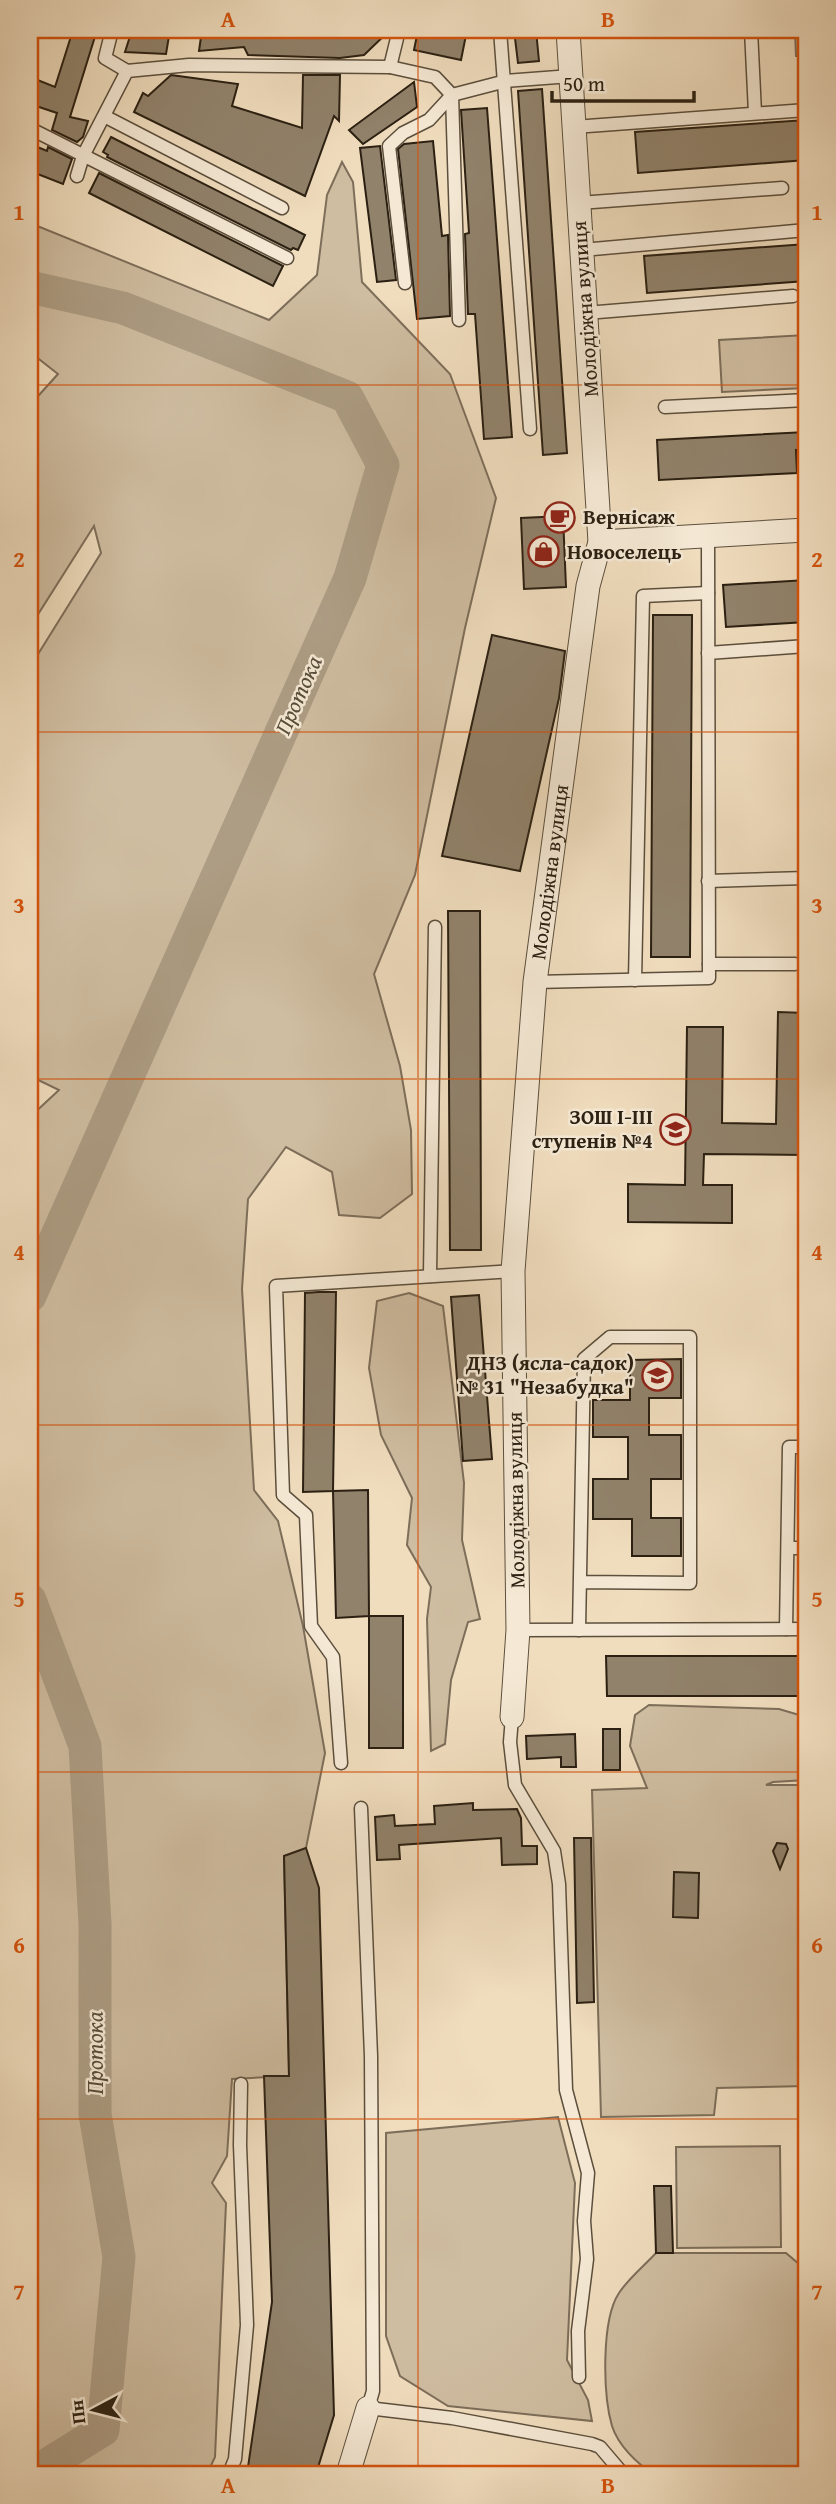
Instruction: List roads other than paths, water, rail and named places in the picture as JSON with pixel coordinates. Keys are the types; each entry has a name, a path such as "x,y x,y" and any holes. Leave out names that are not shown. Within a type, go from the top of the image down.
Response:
{"street":[{"name":"Молодіжна вулиця","path":"512,1717 518,1630 513,1271 536,982 588,586 600,542 568,30"},
{"path":"600,542 708,538 806,530"},
{"path":"348,2474 368,2408"}],"lane":[{"path":"112,30 105,58 127,71 189,65 390,66 435,77 452,95 459,320"},
{"path":"390,66 400,30"},
{"path":"500,30 506,81 530,429"},
{"path":"751,30 755,113"},
{"path":"77,176 83,156 106,117 127,71"},
{"path":"405,283 389,146 403,133 429,120 452,95 506,81 571,76"},
{"path":"574,127 806,110"},
{"path":"106,117 282,208"},
{"path":"33,130 288,258"},
{"path":"579,203 782,188"},
{"path":"582,250 806,230"},
{"path":"586,313 793,296"},
{"path":"665,407 806,400"},
{"path":"536,982 709,978 708,538"},
{"path":"635,980 643,596 708,593"},
{"path":"708,653 806,646"},
{"path":"708,881 806,878"},
{"path":"430,1276 435,927"},
{"path":"709,964 795,964"},
{"path":"341,1763 333,1657 311,1626 306,1515 283,1495 276,1286 513,1271"},
{"path":"579,1630 584,1359 610,1337 691,1337 690,1583 580,1582"},
{"path":"786,1629 789,1447 806,1447"},
{"path":"788,1548 806,1548"},
{"path":"518,1630 806,1629"},
{"path":"512,1717 510,1742 515,1784 554,1851 559,1884 566,2090 588,2173 584,2221 587,2259 578,2331 579,2377"},
{"path":"361,1808 371,2056 373,2390 368,2408 452,2418 592,2444 600,2447 623,2474"},
{"path":"229,2474 235,2459 247,2325 240,2145 241,2084"}],"waterway":[{"name":"Протока","path":"30,287 123,308 347,397 383,465 350,578 30,1296"},
{"name":"Протока","path":"30,1600 85,1746 95,1924 95,2114 119,2257 103,2430 32,2474"}],"place":[{"name":"Вернісаж","path":"560,517"},
{"name":"Новоселець","path":"544,552"},
{"name":"ЗОШ І-ІІІ ступенів №4","path":"676,1129"},
{"name":"ДНЗ (ясла-садок) № 31 \"Незабудка\"","path":"657,1375"}]}
